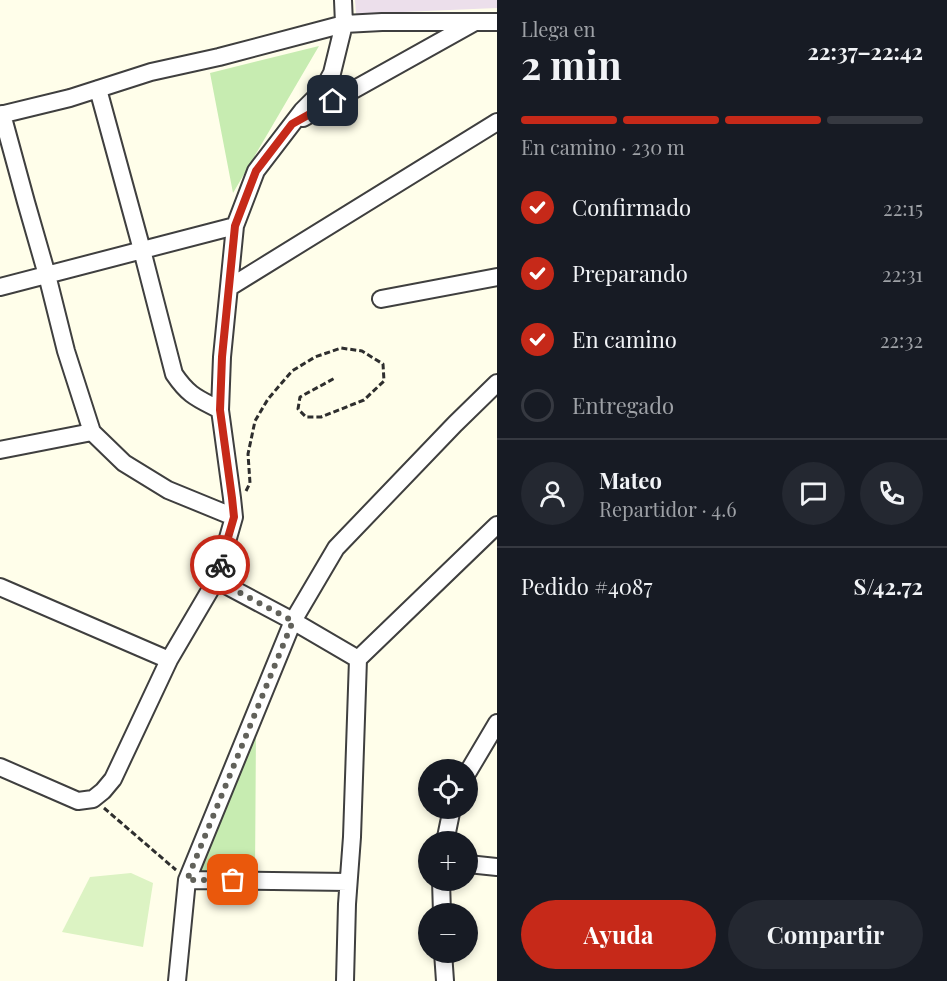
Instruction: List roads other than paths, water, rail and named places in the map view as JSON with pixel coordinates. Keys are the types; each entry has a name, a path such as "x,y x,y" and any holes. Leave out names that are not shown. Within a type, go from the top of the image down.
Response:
{"street":[{"path":"0,767 78,801 93,799 103,791 113,779 169,660 216,580 234,517 220,410 222,357 235,226 256,171 302,111 322,91 332,73 344,24 343,0"},
{"path":"292,124 476,22"},
{"path":"234,517 168,490 124,463 92,432 66,351 47,275 1,115 70,98 151,72 219,57 344,24 497,23"},
{"path":"98,89 174,374 193,396 220,410"},
{"path":"230,287 497,122"},
{"path":"0,287 235,226"},
{"path":"381,299 497,277"},
{"path":"177,981 187,880 293,621 336,548 455,423 497,383"},
{"path":"0,450 92,432"},
{"path":"345,981 346,904 352,837 358,658 497,525"},
{"path":"216,580 358,658"},
{"path":"0,586 169,660"},
{"path":"476,759 497,723"},
{"path":"478,865 497,867"},
{"path":"187,880 348,882"},
{"path":"444,963 445,981"}]}
